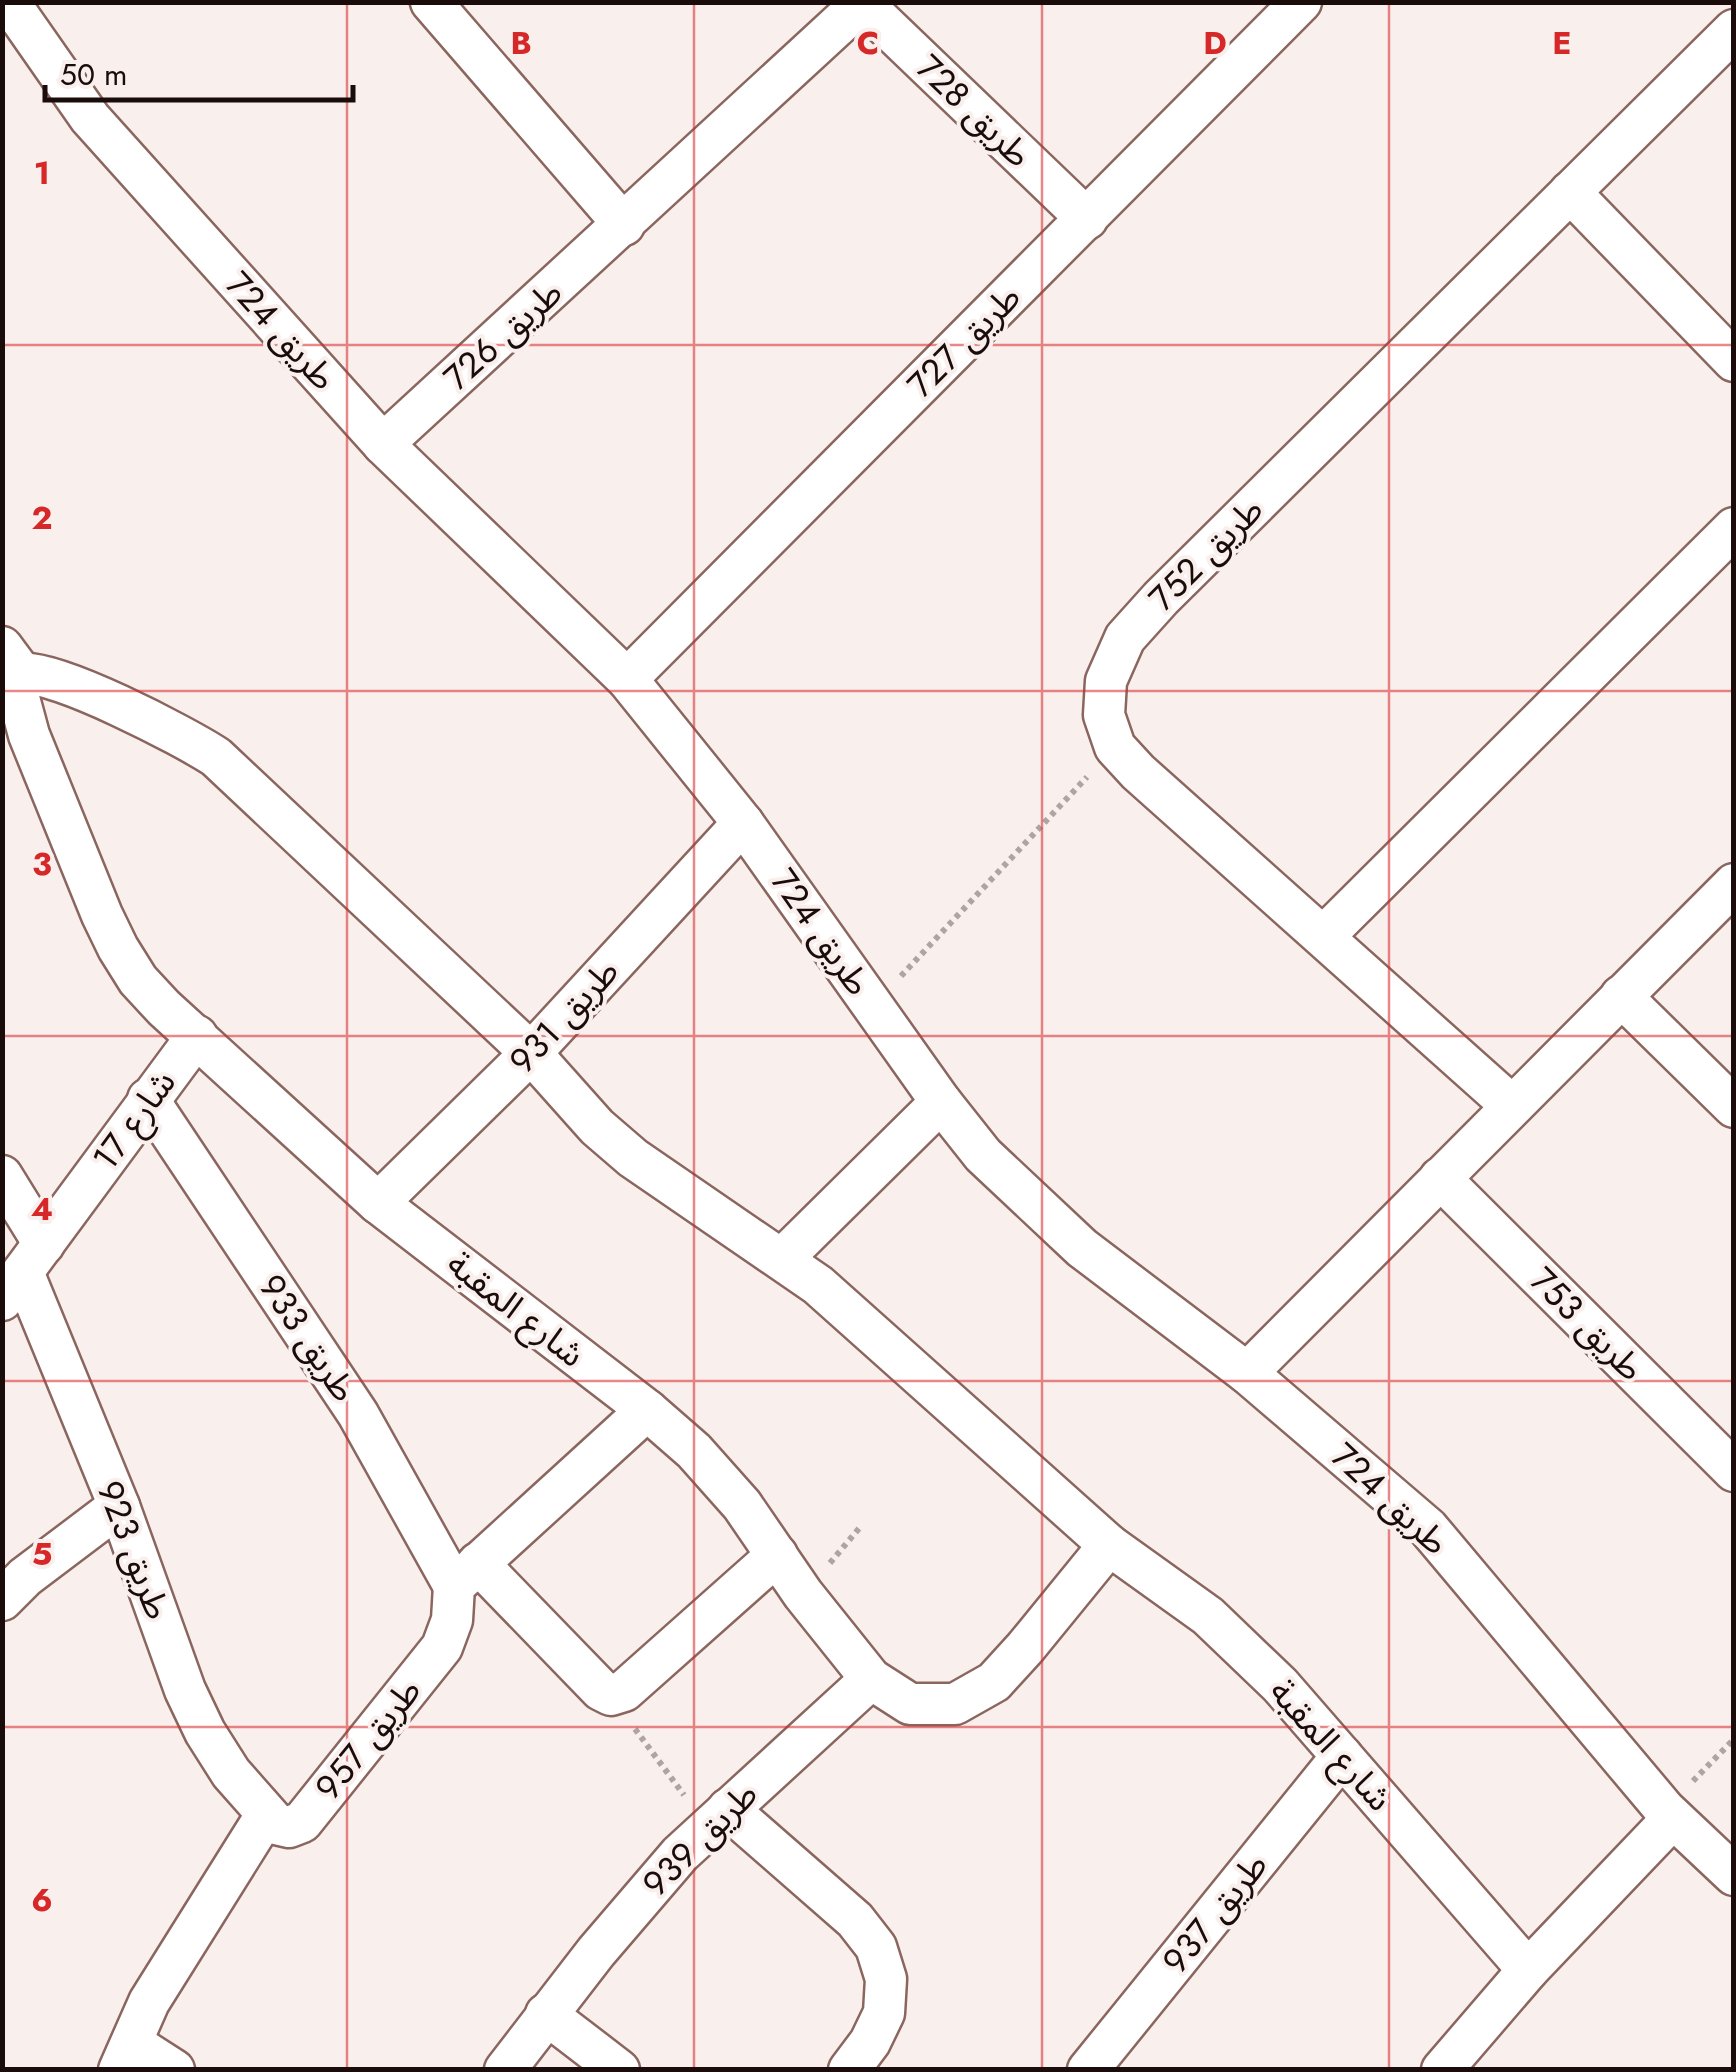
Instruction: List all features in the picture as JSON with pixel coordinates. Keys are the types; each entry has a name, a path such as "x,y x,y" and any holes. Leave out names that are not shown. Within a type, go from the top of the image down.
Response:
{"street":[{"name":"طريق 724","path":"9,2 90,118 382,444 626,679 743,823 941,1102 984,1154 1082,1248 1248,1373 1428,1528 1669,1814 1734,1875"},
{"path":"431,2 624,225"},
{"name":"طريق 727","path":"626,679 1301,2"},
{"name":"طريق 726","path":"382,444 862,3"},
{"name":"طريق 728","path":"862,3 1087,219"},
{"name":"طريق 752","path":"1115,747 1104,715 1106,681 1125,638 1734,30"},
{"path":"1570,192 1734,361"},
{"path":"1324,936 1734,528"},
{"name":"شارع المقبة","path":"12,661 19,698 16,744 118,948 138,980 378,1203 647,1410 694,1451 742,1506 803,1594 871,1679 910,1704 956,1704 994,1682 1109,1545"},
{"name":"شارع المقبة","path":"12,661 155,722 216,757 532,1053 597,1126 633,1158 818,1285 1109,1545 1208,1616 1280,1686 1528,1970"},
{"path":"1115,747 1165,798 1512,1106"},
{"name":"طريق 931","path":"378,1203 532,1053 743,823"},
{"path":"1248,1373 1734,884"},
{"path":"1621,996 1734,1107"},
{"name":"شارع 17","path":"23,1272 196,1036"},
{"name":"طريق 933","path":"148,1099 466,1575 611,1696"},
{"path":"782,1260 941,1102"},
{"name":"طريق 923","path":"2,1176 23,1272 119,1506 184,1690 231,1773 266,1815"},
{"name":"طريق 753","path":"1440,1178 1734,1471"},
{"path":"466,1575 647,1410"},
{"path":"10,1577 119,1506"},
{"path":"611,1696 624,1691 777,1554"},
{"name":"طريق 957","path":"126,2056 149,2002 266,1815 276,1824 289,1827 302,1822 442,1647 466,1575"},
{"name":"طريق 939","path":"505,2070 642,1894 717,1818 871,1679"},
{"name":"طريق 937","path":"1088,2070 1342,1756"},
{"path":"1442,2070 1669,1814"},
{"path":"717,1818 855,1920 876,1947 886,1979 884,2012 870,2042 849,2070"},
{"path":"546,2014 619,2070"},
{"path":"126,2056 174,2070"}],"path":[{"path":"873,1006 1115,747"},
{"path":"611,1696 717,1818"},
{"path":"1669,1814 1734,1739"}]}
